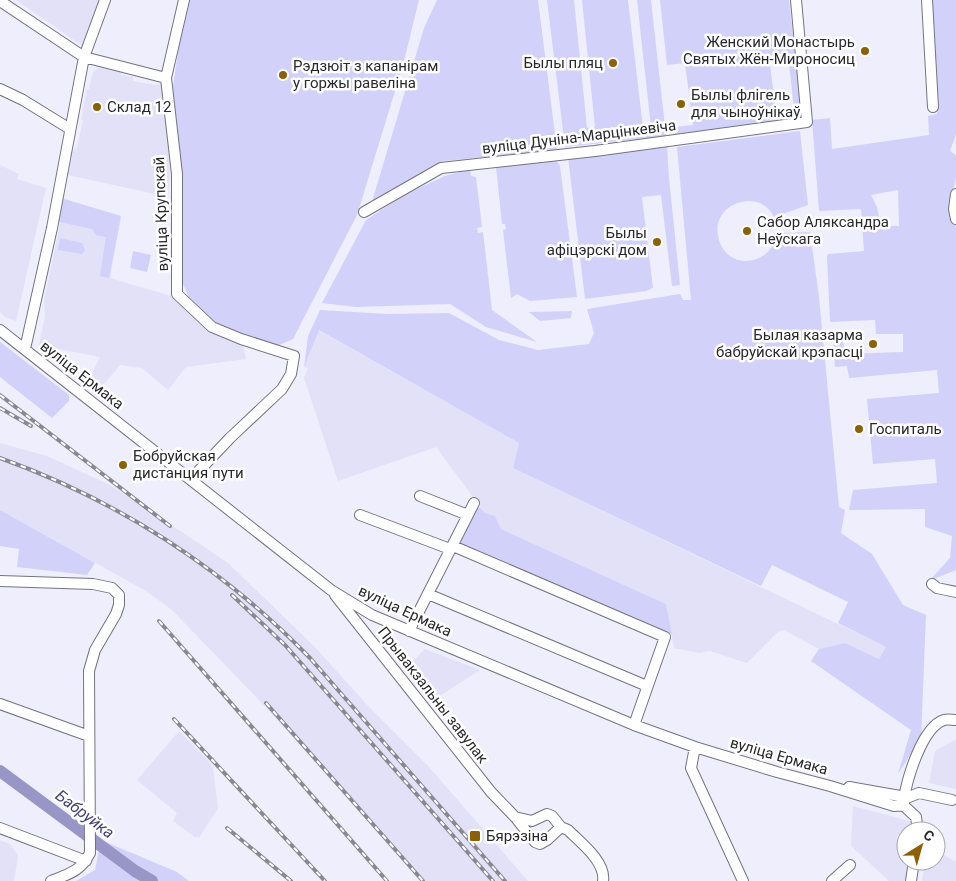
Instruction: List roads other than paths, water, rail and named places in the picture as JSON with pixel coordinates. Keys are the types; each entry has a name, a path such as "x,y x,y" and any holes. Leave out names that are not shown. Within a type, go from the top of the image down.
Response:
{"street":[{"path":"25,349 52,228 84,56 105,0"},
{"name":"вуліца Крупскай","path":"184,0 166,78 177,174 178,294 212,327 241,339 294,356 291,374 282,389 230,438 191,479"},
{"name":"вуліца Дуніна-Марцінкевіча","path":"364,212 441,168 596,151 807,122 796,0"},
{"path":"927,0 933,107"},
{"path":"0,1 84,56 166,78"},
{"path":"0,89 23,100 70,129"},
{"path":"956,194 954,209 956,219"},
{"name":"вуліца Ермака","path":"0,330 331,590 372,615 634,725 695,747 894,806 919,793 952,800"},
{"path":"420,496 468,515"},
{"path":"409,631 474,503"},
{"path":"360,515 452,547 665,636 634,725"},
{"path":"0,581 93,584 112,588 119,595 119,605 116,614 95,650 89,671 90,831 88,857 74,872 51,881"},
{"path":"932,584 938,588 956,592"},
{"name":"Прывакзальны завулак","path":"331,590 491,792 535,842 540,844 547,840 561,827"},
{"name":"вуліца Ермака","path":"428,594 647,686"},
{"path":"0,704 89,736"},
{"path":"917,821 916,817 904,802 906,782 911,768 926,738 938,724 944,720 956,720"},
{"path":"695,747 690,768 743,881"},
{"path":"514,816 532,821 547,814 552,816 601,865 604,872 603,881"},
{"path":"0,828 88,857"},
{"path":"832,881 850,866"}],"waterway":[{"name":"Бабруйка","path":"0,771 135,871 152,881"}],"railway":[{"path":"0,395 170,526"},
{"path":"0,408 31,426"},
{"path":"0,458 86,494 127,516 205,566 241,595 310,658 505,881"},
{"path":"232,595 285,645 493,881"},
{"path":"159,621 387,881"},
{"path":"266,703 423,881"},
{"path":"174,719 325,881"},
{"path":"227,828 291,881"}],"place":[{"name":"Женский Монастырь Святых Жён-Мироносиц","path":"865,51"},
{"name":"Былы пляц","path":"613,63"},
{"name":"Рэдзюіт з капанірам у горжы равеліна","path":"283,75"},
{"name":"Былы флігель для чыноўнікаў","path":"681,104"},
{"name":"Склад 12","path":"97,107"},
{"name":"Сабор Аляксандра Неўскага","path":"747,231"},
{"name":"Былы афіцэрскі дом","path":"657,242"},
{"name":"Былая казарма бабруйскай крэпасці","path":"873,344"},
{"name":"Госпиталь","path":"859,429"},
{"name":"Бобруйская дистанция пути","path":"123,465"},
{"name":"Бярэзіна","path":"475,836"}]}
